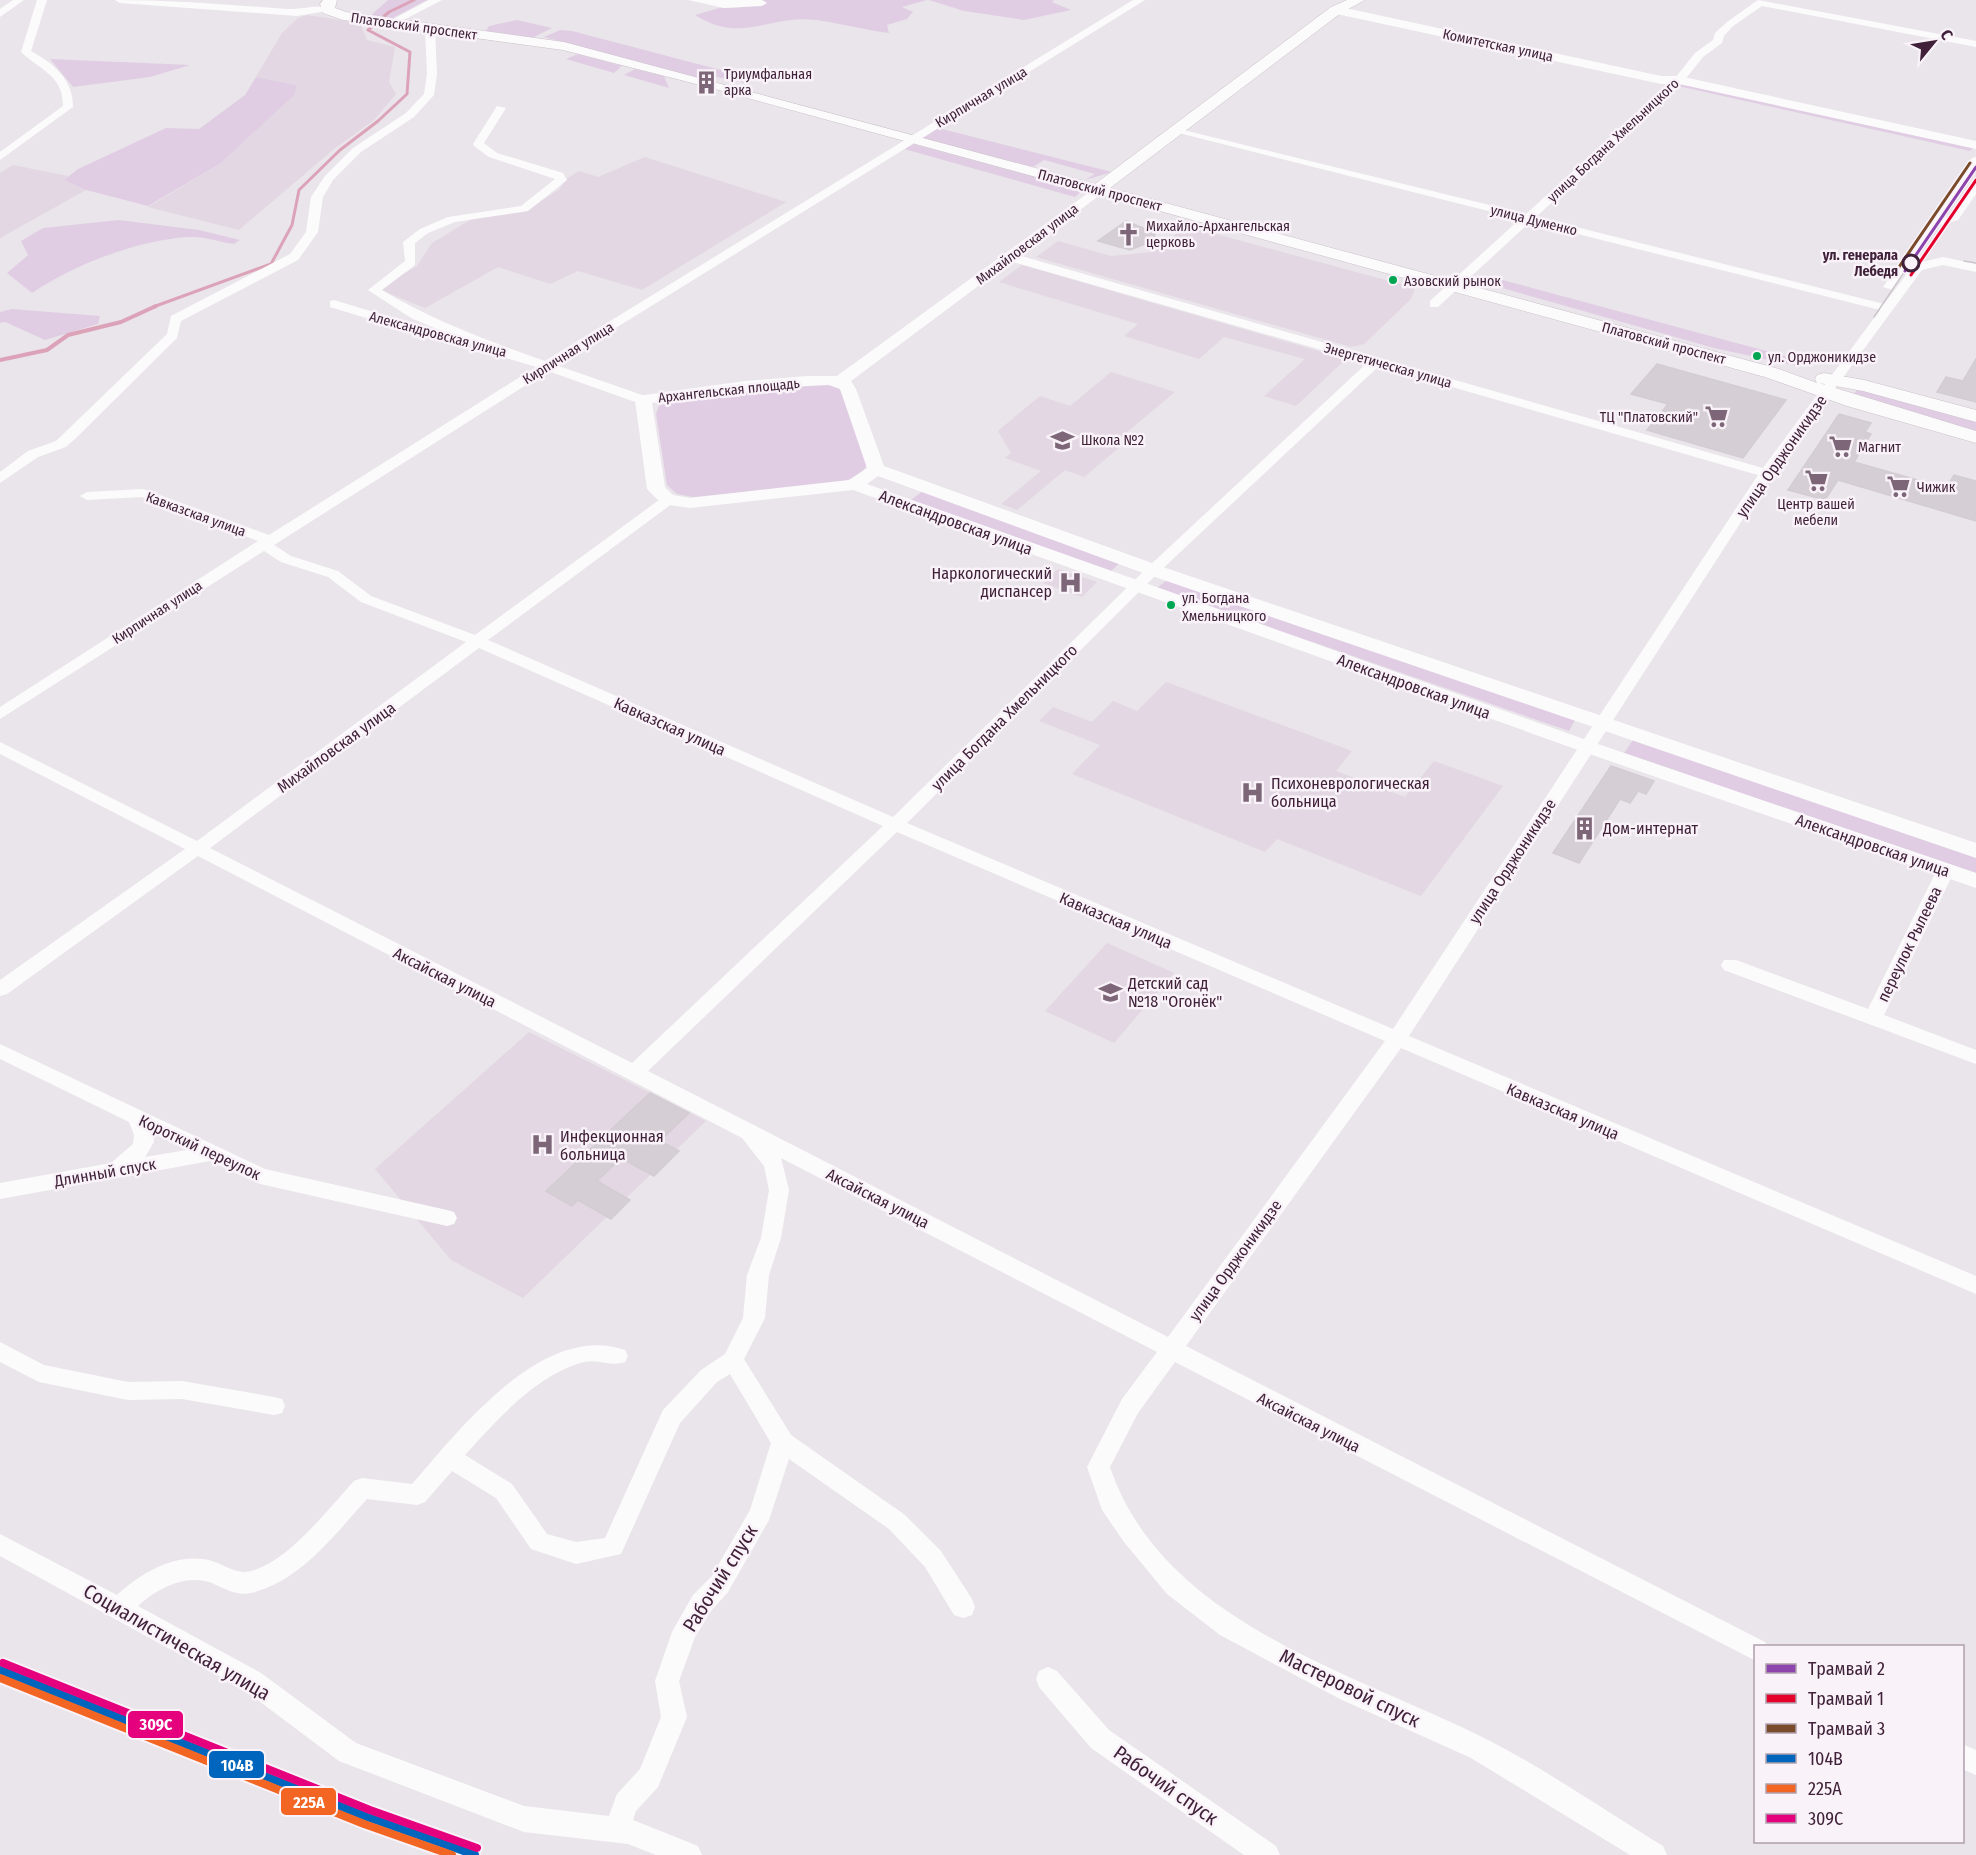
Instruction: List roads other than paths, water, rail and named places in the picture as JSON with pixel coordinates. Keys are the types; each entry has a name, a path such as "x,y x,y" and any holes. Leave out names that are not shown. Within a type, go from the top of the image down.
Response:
{"main road":[{"name":"Михайловская улица","path":"1099,189 1336,10 1358,0"},
{"name":"Платовский проспект","path":"329,5 362,20 564,46 1454,285 1772,373 1830,386 1864,386 1976,416"},
{"name":"Платовский проспект","path":"670,74 677,88 695,94 717,97 747,94"},
{"name":"Платовский проспект","path":"1830,386 1854,402 1976,437"}],"street":[{"path":"0,15 19,0"},
{"path":"0,158 68,107 69,93 57,74 26,52 42,0"},
{"name":"Платовский проспект","path":"120,0 297,13 329,5"},
{"path":"389,24 437,0"},
{"path":"693,0 724,5 762,3"},
{"name":"Кирпичная улица","path":"0,714 266,542 910,140 1140,0"},
{"path":"1762,1 1976,44"},
{"name":"улица Богдана Хмельницкого","path":"1434,304 1529,219 1699,55 1718,41 1719,35 1730,24 1762,1"},
{"name":"Комитетская улица","path":"1336,10 1976,145"},
{"path":"0,479 33,454 61,444 70,436 173,335 175,319 294,256 312,232 317,197 329,178 357,150 410,115 429,95 432,74 430,29"},
{"name":"Комитетская улица","path":"1671,82 1976,155"},
{"path":"489,347 415,315 374,290 411,262 409,242 424,231 452,219 524,209 561,180 559,175 493,155 478,144 501,108"},
{"name":"улица Думенко","path":"1179,130 1883,307"},
{"name":"улица Орджоникидзе","path":"1098,1467 1130,1406 1396,1040 1585,746 1602,724 1766,473 1830,386 1883,307 1913,252 1976,160"},
{"path":"1932,224 1954,218 1976,186"},
{"name":"Михайловская улица","path":"841,381 1099,189"},
{"path":"1913,252 1918,267 1942,261 1976,268"},
{"name":"Энергетическая улица","path":"1010,257 1766,473"},
{"name":"улица Орджоникидзе","path":"1883,307 1918,267"},
{"name":"Александровская улица","path":"334,304 437,336 489,347 644,400"},
{"name":"улица Богдана Хмельницкого","path":"633,1074 895,825 1153,570 1376,362"},
{"path":"668,500 690,503 854,485 876,469 848,388 841,381"},
{"name":"Архангельская площадь","path":"668,500 656,489 644,400 790,383 841,381"},
{"name":"Александровская улица","path":"876,469 1153,570 1976,851"},
{"name":"Александровская улица","path":"854,485 1585,746 1976,881"},
{"name":"Кавказская улица","path":"87,496 143,493 266,542 286,559 333,574 366,599 479,642 895,825 1976,1285"},
{"name":"Михайловская улица","path":"0,989 197,849 668,500"},
{"name":"Аксайская улица","path":"0,747 1754,1649"},
{"name":"переулок Рылеева","path":"1873,1018 1946,870"},
{"name":"переулок Рылеева","path":"1730,965 1976,1057"},
{"name":"Короткий переулок","path":"0,1051 260,1176 447,1218"},
{"path":"118,1170 144,1145 146,1134 137,1117"},
{"path":"449,1457 504,1491 539,1542 576,1553 613,1547 671,1417 709,1376 733,1360 754,1318 758,1275 771,1238 779,1190 774,1163 745,1129"},
{"name":"Длинный спуск","path":"0,1191 211,1153"},
{"path":"0,1351 39,1373 128,1391 182,1390 274,1406"},
{"path":"119,1608 154,1578 200,1569 212,1572 233,1583 255,1581 291,1560 362,1488 417,1495 464,1439 540,1372 586,1353 617,1356"},
{"path":"733,1360 783,1442 897,1522 933,1559 963,1607"},
{"name":"Рабочий спуск","path":"617,1830 626,1803 649,1778 674,1718 667,1681 684,1632 702,1603 720,1584 761,1513 783,1442"},
{"name":"Мастеровой спуск","path":"1098,1467 1110,1503 1132,1535 1175,1586 1228,1627 1349,1691 1480,1749 1654,1855"},
{"name":"Социалистическая улица","path":"0,1544 252,1681 348,1752 524,1819 628,1831 689,1855"},
{"name":"Рабочий спуск","path":"1048,1679 1100,1739 1267,1855"}],"waterway":[{"path":"153,307 271,264 292,225 299,190 340,150 378,121 407,94 410,52 368,30 389,12 414,0"},
{"path":"0,360 47,350 68,335 121,322 156,306"}],"tram line":[{"name":"3","path":"1899,267 1970,163"},
{"name":"2","path":"1905,271 1976,167"},
{"name":"1","path":"1911,275 1976,180"},
{"path":"1964,261 1976,263"},
{"path":"1874,317 1905,271"}],"place":[{"name":"Триумфальная арка","path":"706,82"},
{"name":"Михайло-Архангельская церковь","path":"1128,234"},
{"name":"ул. генерала Лебедя","path":"1911,263"},
{"name":"Азовский рынок","path":"1393,280"},
{"name":"ул. Орджоникидзе","path":"1757,356"},
{"name":"ТЦ \"Платовский\"","path":"1716,417"},
{"name":"Школа №2","path":"1063,440"},
{"name":"Магнит","path":"1840,447"},
{"name":"Центр вашей мебели","path":"1816,480"},
{"name":"Чижик","path":"1899,487"},
{"name":"Наркологический диспансер","path":"1070,582"},
{"name":"ул. Богдана Хмельницкого","path":"1171,605"},
{"name":"Психоневрологическая больница","path":"1253,792"},
{"name":"Дом-интернат","path":"1585,828"},
{"name":"Детский сад №18 \"Огонёк\"","path":"1110,992"},
{"name":"Инфекционная больница","path":"542,1145"}]}
